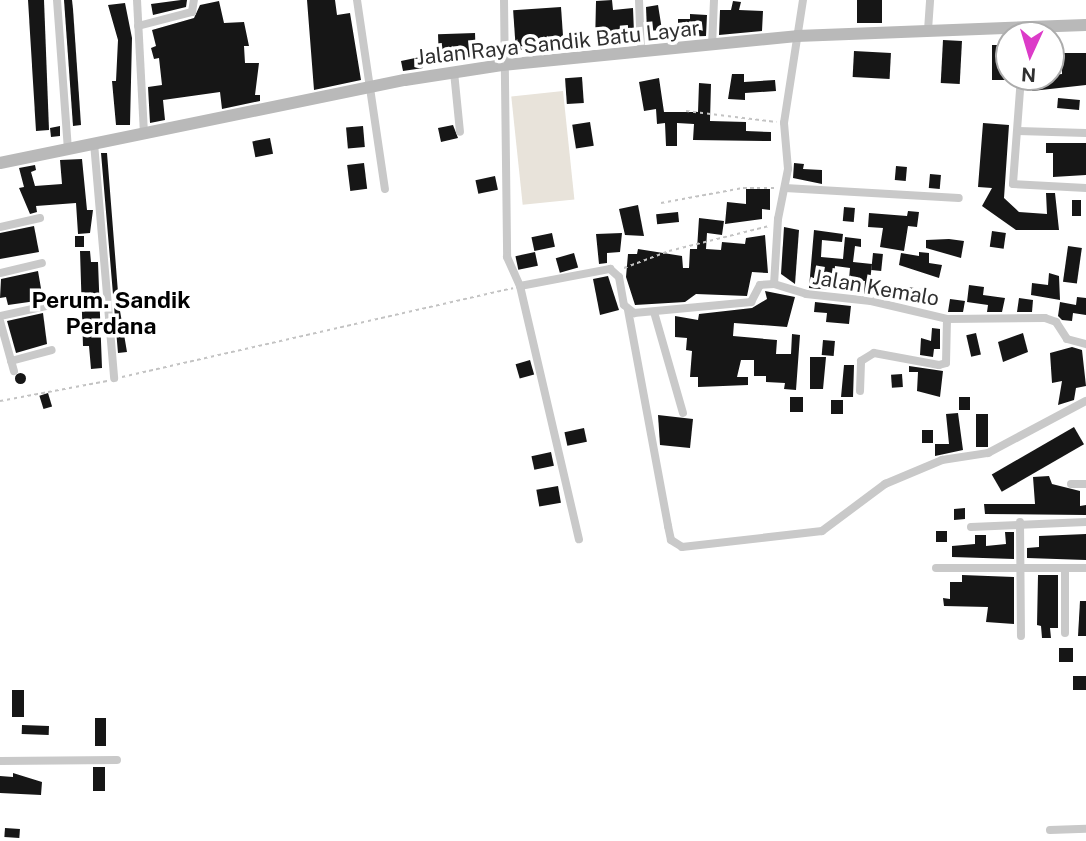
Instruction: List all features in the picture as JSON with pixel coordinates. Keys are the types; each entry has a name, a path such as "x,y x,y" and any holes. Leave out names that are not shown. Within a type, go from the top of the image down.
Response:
{"main road":[{"name":"Jalan Raya Sandik Batu Layar","path":"1065,27 1086,25"},
{"name":"Jalan Raya Sandik Batu Layar","path":"0,163 454,72 502,65 797,36 928,30 995,31"}],"street":[{"path":"57,0 68,149"},
{"path":"136,0 144,134"},
{"path":"138,26 192,12 194,0"},
{"path":"358,0 368,89 385,189"},
{"path":"504,0 502,65 507,257 520,286 579,539"},
{"path":"639,0 641,52"},
{"path":"712,46 714,0"},
{"path":"628,310 654,312 751,302 760,285 774,284 777,224 789,161 784,123 803,0"},
{"path":"928,30 930,0"},
{"path":"454,72 460,132"},
{"path":"1020,91 1011,178 1022,187 1086,188"},
{"path":"1018,131 1086,132"},
{"path":"94,143 114,378"},
{"path":"785,188 959,198"},
{"path":"0,227 40,218"},
{"path":"0,273 42,263"},
{"path":"520,286 591,271 614,272 628,310 670,533 674,543 682,547 822,531 885,484 942,460 988,453 1086,401"},
{"name":"Jalan Kemalo","path":"774,284 806,295 871,301 947,319 1048,318 1057,323 1067,339 1086,344"},
{"path":"14,371 0,318 47,306"},
{"path":"654,312 683,414"},
{"path":"860,391 860,363 874,353 939,365 946,363 947,319"},
{"path":"11,361 52,350"},
{"path":"1071,484 1086,484"},
{"path":"971,527 1020,522 1086,522"},
{"path":"1020,522 1021,636"},
{"path":"936,568 1086,568"},
{"path":"1065,568 1065,633"},
{"path":"0,761 117,760"},
{"path":"1050,830 1086,829"}],"path":[{"path":"685,111 784,123"},
{"path":"661,203 743,188 785,188"},
{"path":"614,272 656,254 777,224"},
{"path":"0,401 92,388 114,378 520,286"}],"shaded area":[{"path":"563,91 574,199 523,205 511,96"}],"building":[{"path":"28,0 44,0 49,130 36,131"},
{"path":"64,0 72,0 73,9 81,125 73,126"},
{"path":"187,0 186,7 153,15 151,4"},
{"path":"307,0 335,0 337,15 350,13 361,80 314,90"},
{"path":"612,0 613,10 633,8 634,33 613,35 614,44 595,45 596,1"},
{"path":"857,0 882,0 882,23 857,23"},
{"path":"219,1 224,23 244,22 249,46 244,46 245,63 259,63 255,95 260,95 260,101 222,109 220,92 163,100 165,120 150,123 148,87 162,85 159,58 154,59 151,48 156,46 152,30 194,18 200,5"},
{"path":"733,1 741,2 739,10 763,11 762,31 719,35 720,10 731,10"},
{"path":"125,3 132,38 130,125 116,125 112,81 116,81 118,40 108,5"},
{"path":"658,5 662,30 647,31 646,7"},
{"path":"561,7 564,47 516,50 513,10"},
{"path":"690,14 707,15 706,36 678,37 678,19 690,19"},
{"path":"475,33 476,57 439,58 438,34"},
{"path":"943,40 962,41 960,84 941,83"},
{"path":"992,45 995,45 995,80 992,80"},
{"path":"854,51 891,53 890,79 853,77"},
{"path":"1065,53 1086,53 1086,85 1065,87"},
{"path":"420,57 423,68 403,71 401,61"},
{"path":"732,74 744,74 744,82 775,80 776,91 745,93 745,100 728,99"},
{"path":"582,77 584,103 567,104 565,78"},
{"path":"659,78 664,112 698,112 699,83 711,84 710,121 746,122 746,131 771,132 771,141 693,140 694,124 677,123 677,146 666,146 665,123 657,124 656,109 644,111 639,82"},
{"path":"1058,98 1080,100 1079,110 1057,108"},
{"path":"590,122 594,146 576,149 572,125"},
{"path":"983,123 1009,125 1004,198 1019,212 1047,214 1046,193 1055,193 1059,230 1016,230 982,206 992,188 978,187"},
{"path":"453,125 458,138 441,142 438,128"},
{"path":"60,126 60,136 51,137 50,128"},
{"path":"363,126 365,147 348,148 346,127"},
{"path":"270,138 273,154 255,157 252,141"},
{"path":"1046,143 1086,143 1086,175 1053,177 1053,153 1046,153"},
{"path":"101,153 107,153 119,305 127,352 118,353"},
{"path":"82,159 87,210 93,210 90,233 78,234 76,203 36,206 37,212 30,214 19,188 24,187 19,168 35,165 36,170 31,172 35,186 62,184 60,160"},
{"path":"364,163 367,189 350,191 347,165"},
{"path":"794,163 804,164 803,169 822,170 822,184 793,178"},
{"path":"896,166 907,167 906,181 895,180"},
{"path":"930,174 941,175 940,189 929,188"},
{"path":"495,176 498,190 478,194 475,180"},
{"path":"746,189 770,189 770,210 762,209 762,219 725,224 727,202 746,204"},
{"path":"1072,200 1081,200 1081,216 1072,216"},
{"path":"638,205 644,236 625,235 619,209"},
{"path":"844,207 855,208 854,222 843,221"},
{"path":"908,211 919,212 917,227 908,226 904,251 880,247 883,228 868,227 869,213 907,216"},
{"path":"678,212 679,222 657,224 656,214"},
{"path":"699,218 724,221 722,235 707,233 706,249 721,250 722,242 745,244 746,238 765,235 768,273 752,272 747,296 696,294 685,302 635,305 626,277 628,254 637,254 638,249 682,256 683,268 689,268 690,249 697,249"},
{"path":"34,226 39,252 0,259 0,233"},
{"path":"784,227 799,230 795,284 781,274"},
{"path":"814,230 843,234 842,242 822,240 821,257 843,259 845,237 861,239 861,247 855,246 853,262 872,264 870,281 866,281 921,289 919,304 908,302 909,298 864,294 865,281 849,279 850,268 835,266 833,290 809,288"},
{"path":"992,231 1006,233 1004,249 990,247"},
{"path":"552,233 555,247 534,251 531,237"},
{"path":"622,233 620,252 607,253 607,263 599,264 596,234"},
{"path":"75,236 84,236 84,247 75,247"},
{"path":"926,240 964,241 961,258 926,248"},
{"path":"1068,246 1082,248 1077,284 1063,282"},
{"path":"80,251 90,251 91,262 98,262 102,368 91,369 89,346 83,346"},
{"path":"535,252 538,266 518,270 515,256"},
{"path":"919,252 929,253 929,263 942,265 939,278 899,265 901,253 919,256"},
{"path":"574,253 578,267 560,273 556,258"},
{"path":"873,253 883,254 881,271 871,270"},
{"path":"38,271 43,300 8,305 6,297 0,298 1,279"},
{"path":"1049,273 1059,276 1060,300 1031,295 1032,283 1048,285"},
{"path":"608,276 619,310 600,315 593,279"},
{"path":"969,285 984,287 983,295 1005,298 1002,312 987,312 988,305 967,302"},
{"path":"765,291 795,297 787,327 734,323 733,336 777,340 776,354 791,354 792,334 800,335 796,390 784,389 785,383 766,382 766,376 754,376 754,360 741,360 737,377 748,377 748,385 698,387 698,377 690,377 692,351 686,350 687,338 675,337 675,316 698,320 699,314 752,308 767,299"},
{"path":"1077,297 1086,298 1086,315 1073,313 1072,321 1062,320 1058,316 1060,302 1076,305"},
{"path":"1019,298 1033,300 1032,312 1017,312"},
{"path":"950,299 965,301 963,312 948,312"},
{"path":"815,302 851,306 849,324 826,322 827,313 814,312"},
{"path":"43,313 47,344 16,353 7,321"},
{"path":"932,328 940,329 940,349 934,349 933,357 920,355 921,338 931,341"},
{"path":"976,333 981,354 971,357 966,335"},
{"path":"1023,333 1028,352 1003,362 998,342"},
{"path":"823,340 835,341 834,356 822,355"},
{"path":"1072,347 1082,350 1086,386 1076,388 1074,400 1058,405 1062,381 1052,383 1050,353"},
{"path":"810,357 826,357 823,389 810,389"},
{"path":"530,360 534,374 520,379 516,364"},
{"path":"844,365 854,365 853,397 841,397"},
{"path":"909,366 943,371 940,397 917,391 918,372 909,372"},
{"path":"20,372 26,378 20,384 14,378"},
{"path":"902,374 903,387 892,388 891,375"},
{"path":"48,393 52,406 43,409 39,396"},
{"path":"790,397 803,397 803,412 790,412"},
{"path":"959,397 970,397 970,410 959,410"},
{"path":"831,400 843,400 843,414 831,414"},
{"path":"958,413 963,450 935,456 935,444 949,444 946,414"},
{"path":"976,414 988,414 988,447 976,447"},
{"path":"658,415 693,419 690,448 660,445"},
{"path":"1074,427 1084,444 1002,492 992,474"},
{"path":"584,428 587,442 567,446 564,432"},
{"path":"922,430 933,430 933,443 922,443"},
{"path":"551,452 554,466 534,470 531,456"},
{"path":"1049,476 1052,484 1080,491 1080,506 1086,505 1086,515 985,514 984,504 1035,504 1033,477"},
{"path":"558,486 561,503 539,507 536,490"},
{"path":"965,508 965,519 954,520 954,509"},
{"path":"936,531 947,531 947,542 936,542"},
{"path":"1005,532 1014,532 1014,559 952,557 952,546 975,544 975,535 986,535 986,546 1006,544"},
{"path":"1086,534 1086,560 1027,558 1027,548 1039,547 1039,536"},
{"path":"962,575 1014,577 1014,624 986,622 988,607 944,606 943,598 950,599 950,582 962,582"},
{"path":"1038,575 1058,575 1058,628 1050,628 1051,638 1042,638 1041,626 1037,625"},
{"path":"1080,601 1086,601 1086,636 1078,636"},
{"path":"1059,648 1073,648 1073,662 1059,662"},
{"path":"1073,676 1086,676 1086,690 1073,690"},
{"path":"12,690 24,690 24,717 12,717"},
{"path":"95,718 106,718 106,746 95,746"},
{"path":"22,725 49,726 49,735 22,734"},
{"path":"93,767 105,767 105,791 93,791"},
{"path":"13,773 42,782 41,795 0,793 0,776 13,777"},
{"path":"5,828 20,829 19,838 4,837"}],"district":[{"name":"Perum. Sandik Perdana","path":"111,313"}]}
